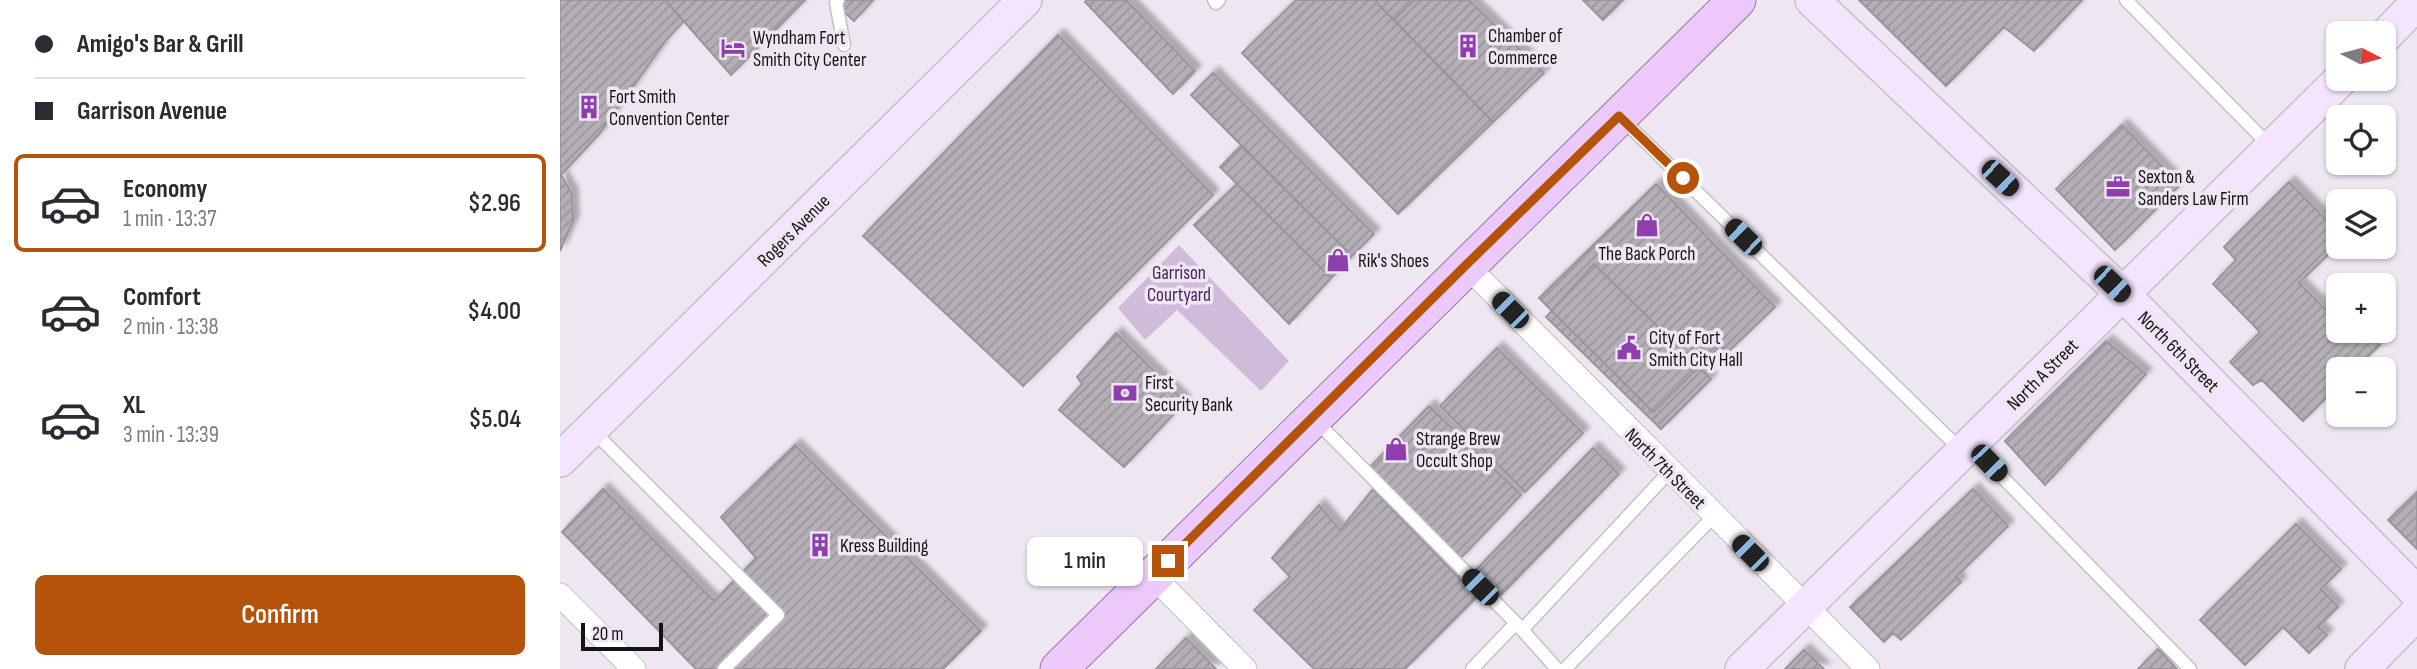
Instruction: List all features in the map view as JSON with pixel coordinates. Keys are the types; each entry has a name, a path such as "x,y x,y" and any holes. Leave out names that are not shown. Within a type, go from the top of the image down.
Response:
{"main road":[{"path":"1059,669 1737,0"}],"street":[{"name":"Rogers Avenue","path":"560,460 1025,0"},
{"name":"North 6th Street","path":"1812,0 2123,294 2417,593"},
{"path":"2396,25 2417,4"},
{"name":"North A Street","path":"1742,669 2329,91"},
{"name":"North 7th Street","path":"1466,265 1868,669"},
{"path":"1153,576 1245,669"},
{"path":"560,595 634,669"},
{"path":"2362,669 2417,613"}],"lane":[{"path":"838,0 835,4 844,45"},
{"path":"2126,0 2271,147"},
{"path":"1619,116 1967,448 2190,669"},
{"path":"1313,418 1557,669"},
{"path":"592,429 778,615 724,669"},
{"path":"1472,669 1519,627 1670,471"},
{"path":"1565,669 1714,516"}],"green space":[{"name":"Garrison Courtyard","path":"1179,245 1289,361 1261,391 1177,310 1145,340 1118,308"}],"building":[{"name":"Fort Smith Convention Center","path":"560,0 665,0 684,21 667,39 600,133 561,175 572,194 573,221 560,251"},
{"name":"Wyndham Fort Smith City Center","path":"665,0 805,0 731,75"},
{"name":"Wyndham Fort Smith City Center","path":"831,0 873,0 854,21"},
{"path":"1126,0 1195,71 1173,94 1085,2"},
{"path":"1296,0 1374,0 1493,122 1398,214 1242,53"},
{"path":"1374,0 1414,0 1394,20"},
{"name":"Chamber of Commerce","path":"1414,0 1469,0 1544,73 1493,122 1394,20"},
{"path":"1583,0 1623,0 1603,20"},
{"path":"1859,0 2082,0 2034,51 2004,27 1946,86"},
{"path":"1058,35 1213,195 1023,386 863,236"},
{"path":"1213,73 1374,234 1352,256 1191,95"},
{"name":"Sexton & Sanders Law Firm","path":"2122,125 2180,185 2115,250 2056,189"},
{"path":"1241,146 1352,256 1331,278 1220,167"},
{"path":"2289,182 2326,220 2326,257 2299,283 2326,310 2326,343 2380,345 2368,357 2326,357 2326,398 2303,421 2262,380 2253,385 2230,362 2260,332 2213,284 2236,260 2224,247"},
{"path":"1237,184 1331,278 1289,324 1194,225"},
{"path":"1656,184 1775,307 1727,353 1720,346 1653,412 1539,298"},
{"name":"City of Fort Smith City Hall","path":"1594,264 1711,379 1661,429 1546,317"},
{"name":"First Security Bank","path":"1116,333 1185,402 1124,467 1059,410 1082,384 1077,377"},
{"path":"2106,341 2146,374 2045,485 2005,441"},
{"path":"1497,348 1583,433 1525,492 1440,406"},
{"path":"1429,406 1521,495 1459,560 1367,470"},
{"name":"Kress Building","path":"795,445 981,631 943,669 696,669 562,532 603,489 714,601 756,558 721,517"},
{"path":"1593,448 1619,474 1498,598 1473,573"},
{"path":"1373,489 1477,597 1405,669 1314,669 1254,610 1290,577 1272,558 1319,505 1340,530"},
{"path":"1973,489 2008,526 1956,577 1961,582 1901,640 1893,633 1884,642 1850,607"},
{"path":"2417,492 2417,549 2388,520"},
{"path":"2296,524 2341,569 2321,589 2338,607 2318,627 2327,635 2309,653 2283,627 2245,665 2200,620"},
{"path":"1186,638 1216,669 1156,669"},
{"path":"2158,649 2177,669 2138,669"},
{"path":"1804,650 1824,669 1785,669"}],"place":[{"name":"Chamber of Commerce","path":"1468,46"},
{"name":"Wyndham Fort Smith City Center","path":"733,48"},
{"name":"Fort Smith Convention Center","path":"589,107"},
{"name":"Sexton & Sanders Law Firm","path":"2118,187"},
{"name":"The Back Porch","path":"1647,225"},
{"name":"Rik's Shoes","path":"1338,260"},
{"name":"City of Fort Smith City Hall","path":"1629,348"},
{"name":"First Security Bank","path":"1125,393"},
{"name":"Strange Brew Occult Shop","path":"1396,449"},
{"name":"Kress Building","path":"820,545"}],"route":[{"path":"1168,561 1619,116 1683,178"}]}
